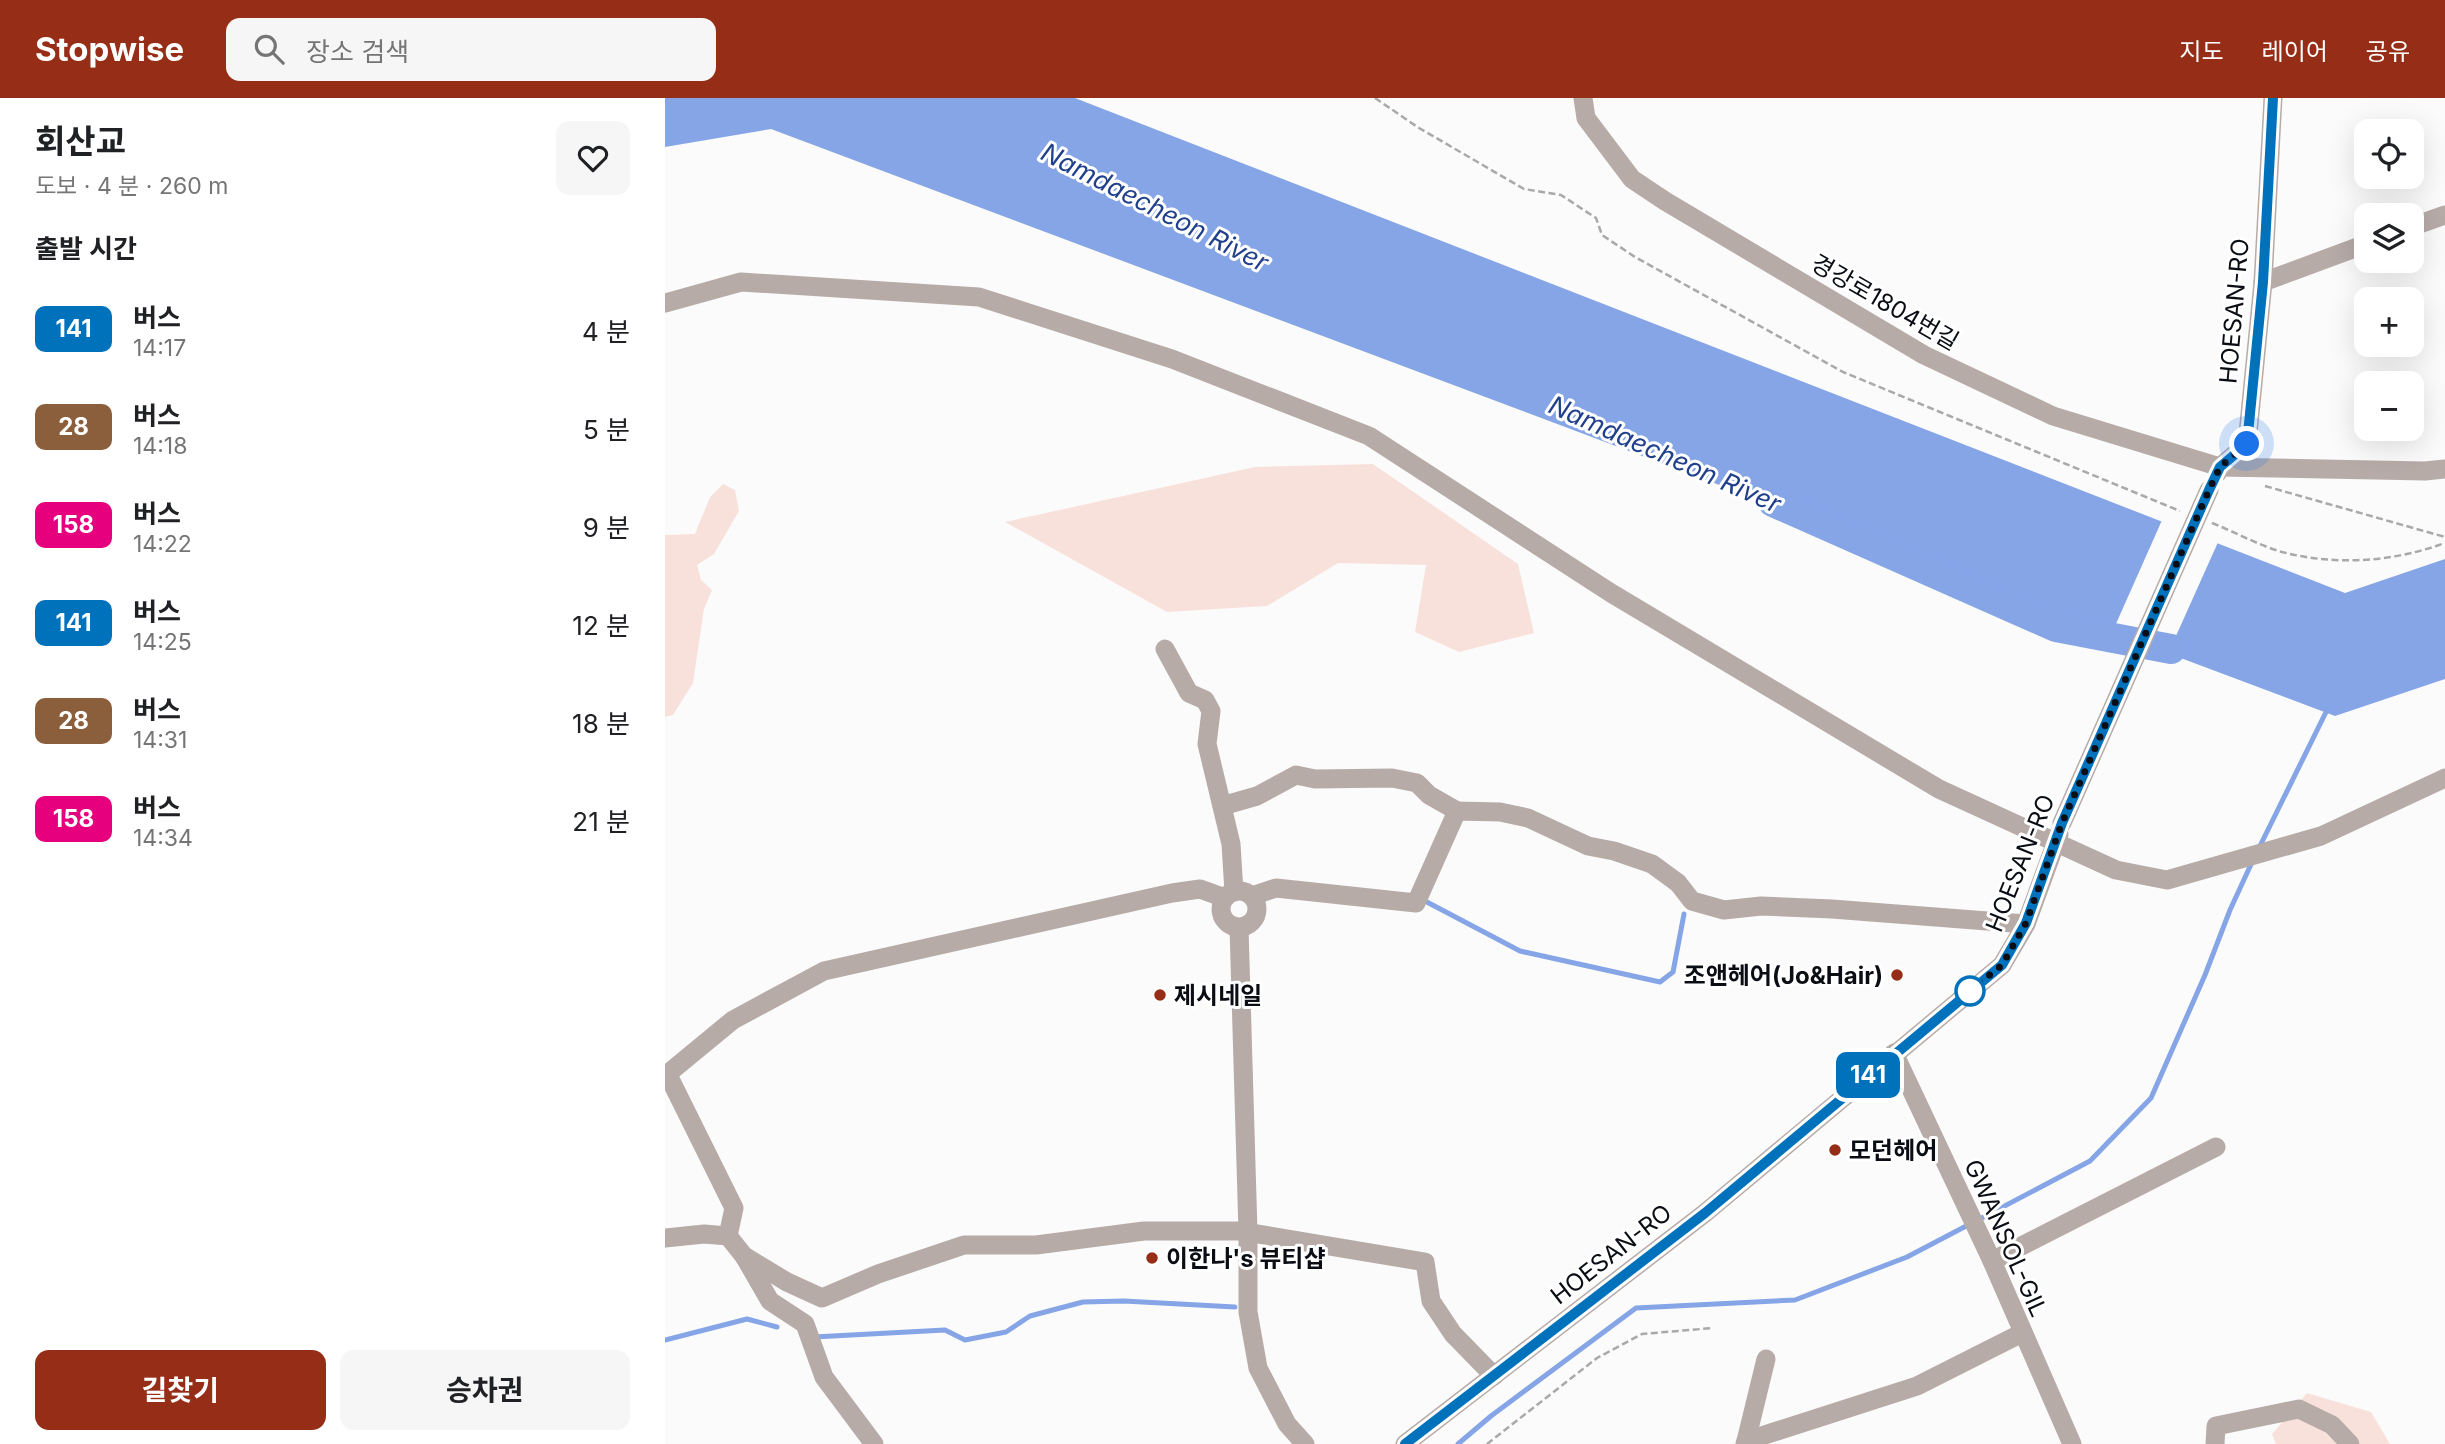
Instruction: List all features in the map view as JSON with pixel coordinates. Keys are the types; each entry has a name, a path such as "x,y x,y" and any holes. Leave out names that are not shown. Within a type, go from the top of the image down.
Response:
{"street":[{"name":"경강로1804번길","path":"1583,98 1586,118 1632,179 1924,355 2053,415 2220,467 2425,471 2445,469"},
{"name":"HOESAN-RO","path":"1405,1444 1705,1213 2002,965 2026,923 2062,823 2209,490 2220,467 2247,444 2263,282 2273,98"},
{"path":"2424,222 2445,215"},
{"path":"2263,282 2354,248"},
{"path":"665,303 741,282 979,297 1184,364 1369,436 1611,593 1939,789 2116,870 2167,880 2321,836 2445,778"},
{"path":"1165,649 1189,693 1205,700 1211,711 1207,744 1231,844 1237,895"},
{"path":"1222,806 1257,796 1296,775 1315,779 1392,778 1417,783 1429,795 1457,811 1500,811 1528,818 1588,846 1614,851 1652,864 1678,883 1692,901 1724,910 1761,906 1832,909 2026,923"},
{"path":"728,1236 734,1208 667,1075 733,1020 824,971 1171,893 1200,889 1237,895 1256,901 1257,913 1251,923 1239,928 1229,924 1221,909 1237,895 1276,888 1416,903 1457,811"},
{"path":"1239,928 1248,1312 1258,1368 1287,1423 1305,1444"},
{"name":"GWANSOL-GIL","path":"1895,1053 1992,1262 2072,1444"},
{"path":"1992,1262 2216,1147"},
{"path":"744,1256 787,1282 822,1298 878,1274 964,1245 1036,1245 1143,1231 1248,1232 1425,1262 1431,1301 1454,1334 1494,1376"},
{"path":"665,1238 704,1234 728,1236 744,1256 771,1301 805,1324 824,1377 874,1444"},
{"path":"1745,1443 1917,1386 2022,1334"},
{"path":"1745,1443 1766,1359"},
{"path":"2215,1444 2215,1426 2299,1409 2332,1425 2350,1444"}],"path":[{"path":"1375,98 1419,128 1524,189 1561,195 1596,218 1602,235 1635,257 1843,372 2182,512"},
{"path":"2256,482 2445,537"},
{"path":"2206,521 2280,551 2317,558 2385,559 2445,543"},
{"path":"1487,1444 1597,1358 1642,1334 1713,1328"}],"shaded area":[{"path":"1373,464 1518,564 1534,633 1459,652 1415,632 1426,565 1338,563 1267,606 1167,612 1005,522 1255,467"},
{"path":"723,484 735,490 739,511 714,554 697,565 701,580 712,590 704,609 693,683 673,715 665,717 665,535 695,534 710,497"},
{"path":"2307,1393 2371,1412 2390,1444 2276,1444 2272,1434"}],"water":[{"path":"665,98 1075,98 2345,593 2445,559 2445,679 2335,716 771,129 665,147"}],"pier":[{"path":"2163,518 2219,540 2167,656 2111,635"}],"waterway":[{"name":"Namdaecheon River","path":"1773,502 2056,627 2171,649"},
{"path":"2259,848 2329,706"},
{"path":"1978,1220 2090,1161 2151,1098 2253,860"},
{"path":"1425,901 1520,951 1660,982 1673,972 1684,914"},
{"path":"1458,1444 1491,1416 1636,1308 1795,1300 1907,1257 1970,1224"},
{"path":"814,1337 945,1330 965,1340 1006,1332 1030,1316 1083,1302 1124,1301 1235,1307"},
{"path":"665,1340 747,1319 777,1327"}],"bus line":[{"name":"141","path":"1405,1444 1705,1213 2002,965 2026,923 2062,823 2209,490 2220,467 2247,444 2263,282 2273,98"}],"place":[{"name":"조앤헤어(Jo&Hair)","path":"1897,975"},
{"name":"제시네일","path":"1160,995"},
{"name":"모던헤어","path":"1835,1150"},
{"name":"이한나's 뷰티샵","path":"1152,1258"}],"route":[{"path":"1970,991 2002,965 2026,923 2062,823 2209,490 2220,467 2247,444"}]}
